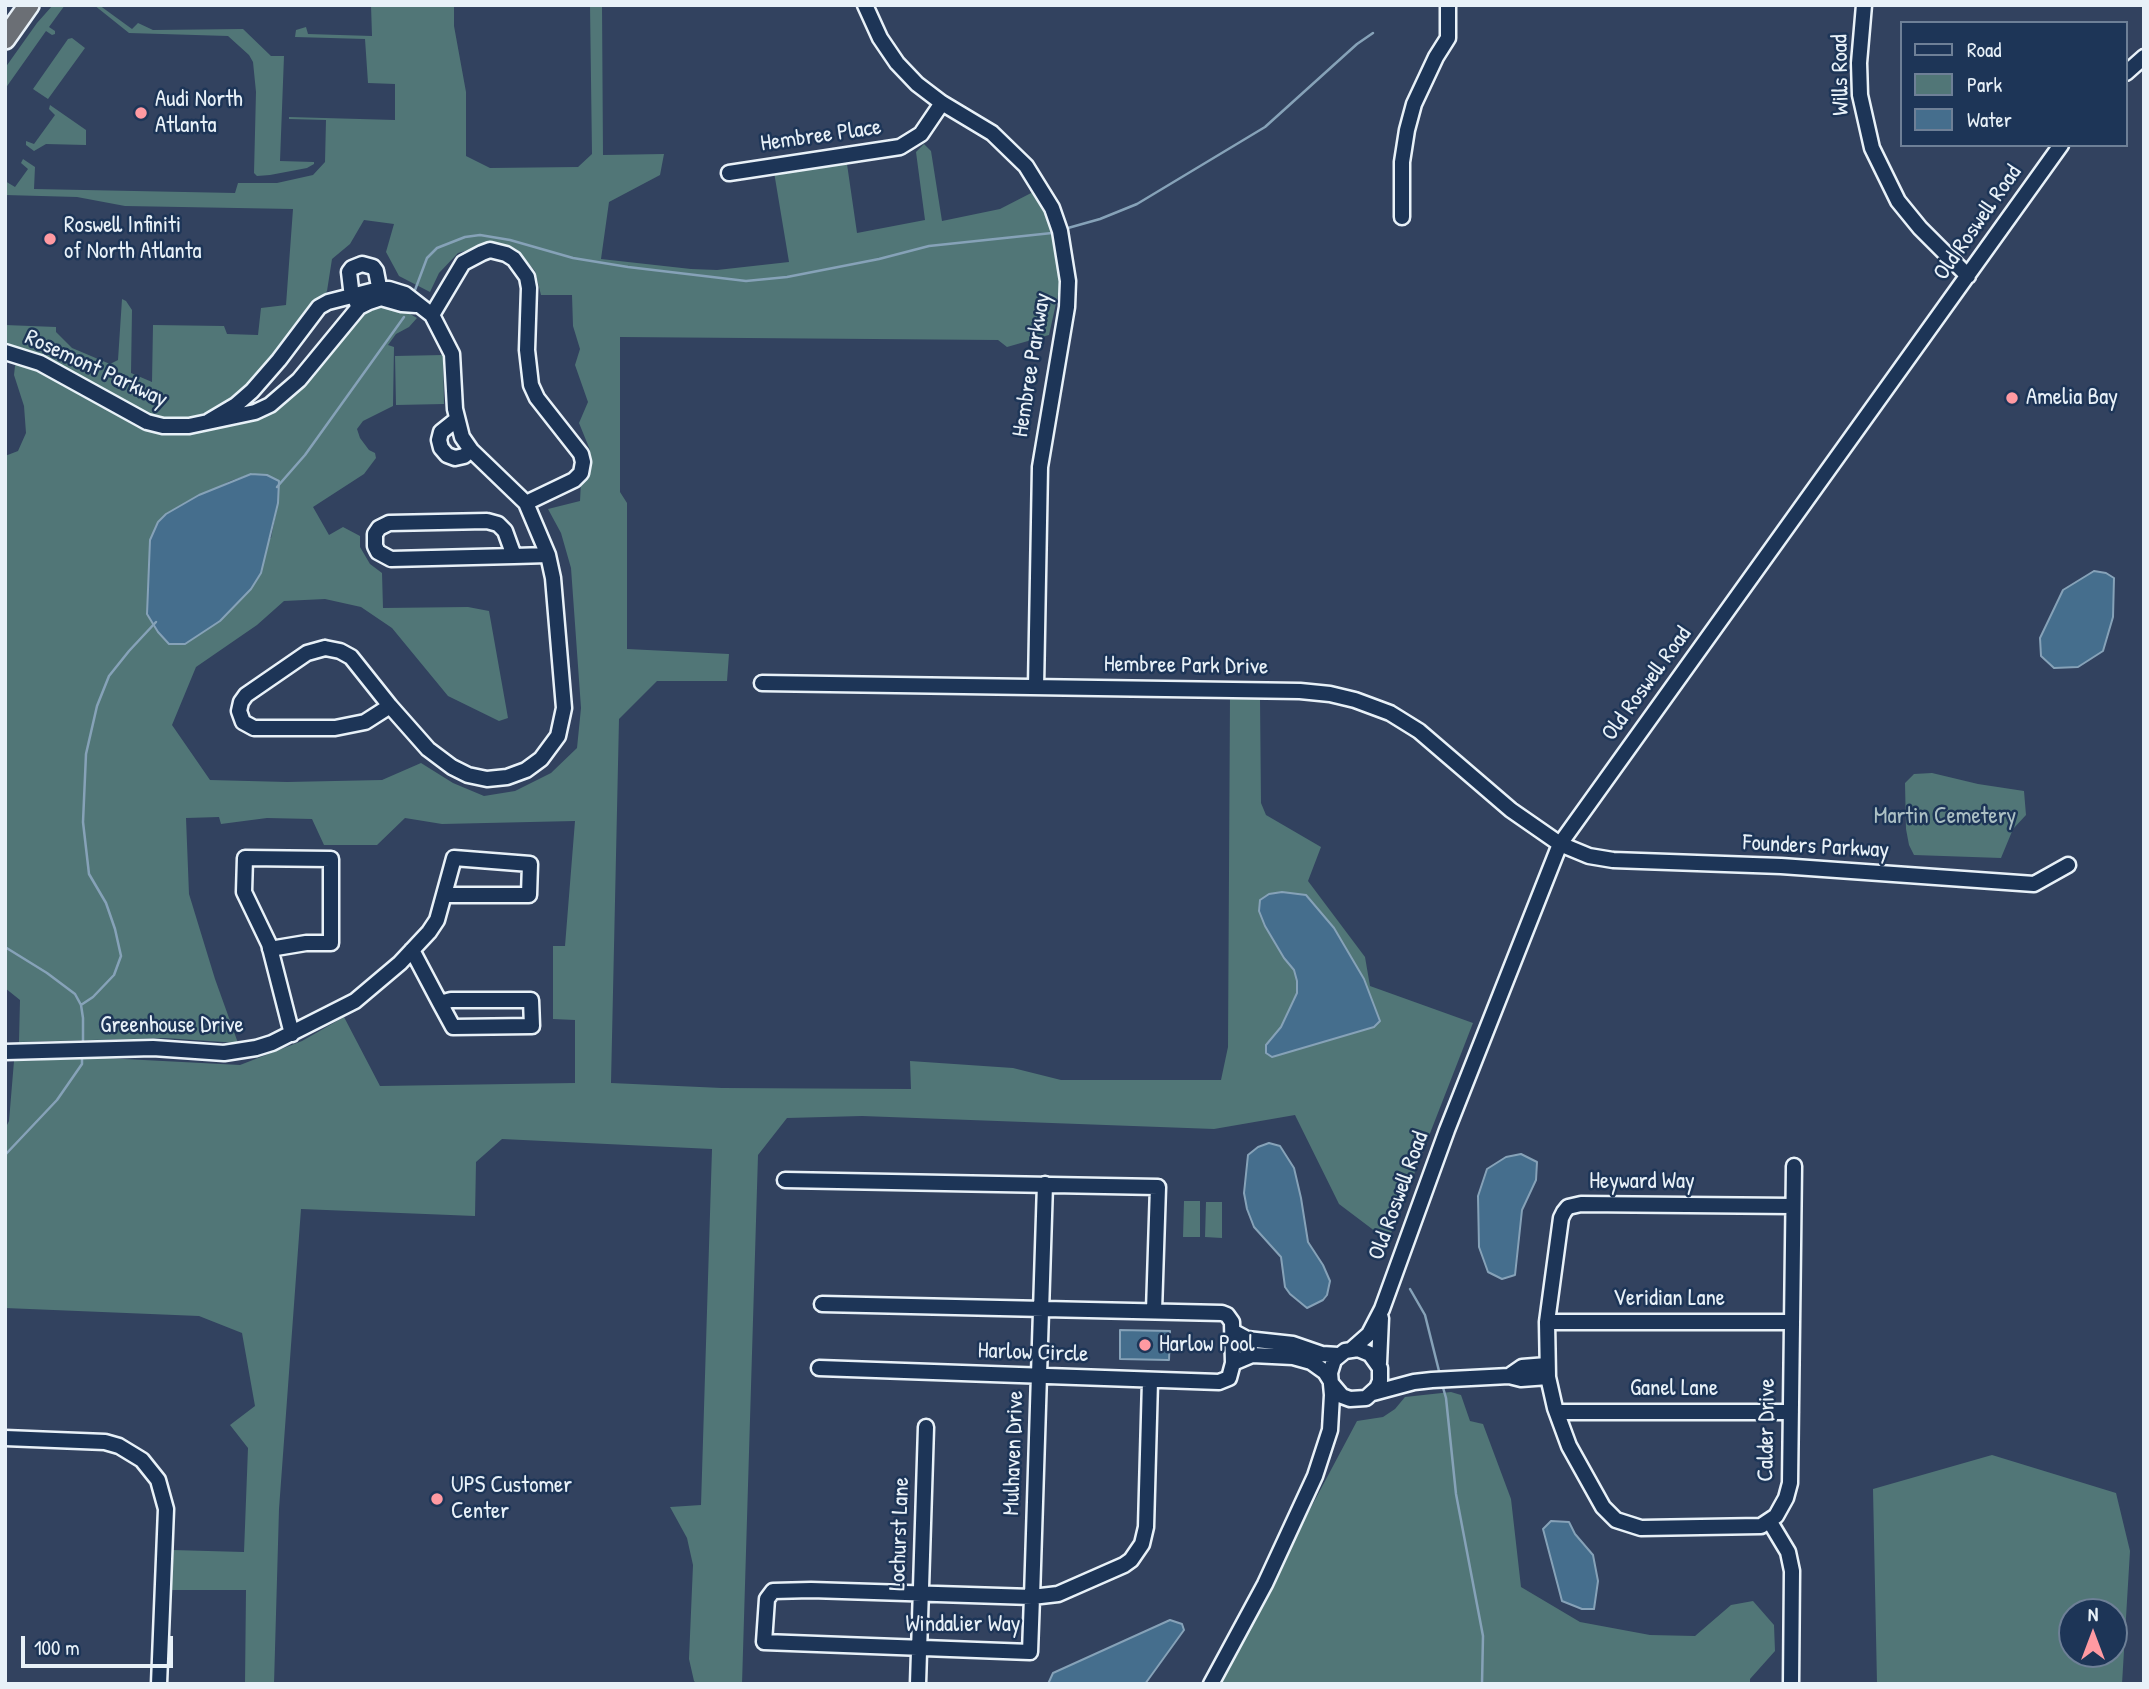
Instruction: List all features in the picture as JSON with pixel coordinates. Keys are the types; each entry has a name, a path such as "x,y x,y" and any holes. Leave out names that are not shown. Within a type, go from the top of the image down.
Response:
{"highway":[{"path":"5,38 29,5"}],"street":[{"name":"Hembree Parkway","path":"865,5 880,38 897,63 917,84 942,103 992,132 1026,166 1052,208 1066,254 1067,307 1040,467 1036,687"},
{"path":"1402,218 1402,162 1407,130 1414,104 1448,38 1448,5"},
{"name":"Wills Road","path":"1864,5 1859,63 1860,95 1872,148 1898,201 1920,228 1968,276"},
{"path":"2128,71 2144,57"},
{"name":"Hembree Place","path":"729,173 900,147 921,134 942,103"},
{"name":"Old Roswell Road","path":"1330,1430 1331,1366 1369,1334 1382,1309 1447,1130 1560,844 2060,147"},
{"path":"432,315 463,263 482,253 490,250 506,254 514,259 527,277 527,350 531,384 537,398 581,454 583,462 581,472 574,480 526,503"},
{"path":"356,302 349,272 362,264 373,267 380,294 402,304 416,305 432,315 452,354 456,420 462,437 471,450 526,503 548,555 564,708 558,736 541,759 526,770 508,777 487,779 468,775 452,767 428,749 351,657 340,651 325,648 307,653 246,695 240,702 239,711 243,722 254,728 335,728 365,722 390,706"},
{"name":"Rosemont Parkway","path":"209,421 236,405 252,391 319,307 328,302 356,302 380,294"},
{"name":"Rosemont Parkway","path":"5,352 40,363 147,422 177,427 255,412 270,405 299,380 356,302"},
{"path":"456,420 441,432 441,449 455,458 464,456 471,450"},
{"path":"514,556 505,531 498,524 487,521 389,523 379,528 374,539 379,552 391,559 514,556 548,555"},
{"name":"Hembree Park Drive","path":"762,683 1300,691 1330,694 1390,713 1419,731 1511,810 1560,844"},
{"name":"Founders Parkway","path":"1560,844 1589,856 1613,860 1781,866 2034,884 2067,865"},
{"path":"270,949 306,943 331,943 331,859 245,858 244,892 270,949 292,1034"},
{"name":"Greenhouse Drive","path":"5,1052 153,1048 224,1053 256,1048 292,1034 355,1001 412,950 437,920 454,858 530,864 529,895 444,895"},
{"path":"412,950 440,1003 453,1027 531,1026 531,1000 451,1000 440,1003"},
{"name":"Calder Drive","path":"1770,1522 1782,1508 1790,1490 1794,1166"},
{"path":"785,1180 1158,1187 1154,1311"},
{"name":"Mulhaven Drive","path":"1032,1597 1045,1184"},
{"name":"Heyward Way","path":"1770,1522 1752,1527 1641,1528 1616,1520 1604,1507 1576,1460 1557,1412 1547,1371 1547,1322 1561,1218 1568,1207 1581,1204 1793,1206"},
{"name":"Harlow Circle","path":"821,1304 1222,1312 1231,1318 1234,1332 1253,1340 1293,1344 1322,1354 1345,1352"},
{"name":"Old Roswell Road","path":"1211,1684 1265,1584 1299,1513 1330,1430 1358,1400 1373,1393 1380,1381 1378,1342 1382,1309"},
{"name":"Veridian Lane","path":"1547,1322 1792,1322"},
{"path":"1233,1363 1234,1332"},
{"path":"1345,1352 1370,1354 1379,1366 1392,1376 1414,1382"},
{"name":"Harlow Circle","path":"819,1368 1150,1381 1224,1381 1232,1373 1233,1363 1252,1355 1293,1357 1311,1362 1325,1372 1331,1381"},
{"path":"1373,1393 1414,1382 1509,1376 1522,1367 1547,1371"},
{"name":"Windalier Way","path":"921,1594 773,1591 767,1599 764,1643 1030,1652 1032,1597 1068,1591 1124,1565 1138,1552 1146,1527 1150,1381"},
{"path":"1331,1381 1342,1396 1358,1400"},
{"name":"Ganel Lane","path":"1557,1412 1791,1412"},
{"name":"Lochurst Lane","path":"918,1684 926,1427"},
{"path":"5,1438 104,1442 118,1446 142,1460 158,1480 166,1509 159,1684"},
{"path":"1770,1522 1788,1552 1792,1571 1791,1684"},
{"path":"921,1594 1032,1597"}],"green space":[{"path":"53,5 65,5 49,27 55,34 46,31 5,89 5,68"},
{"path":"94,5 99,5 132,29 138,23 153,30 243,29 271,56 284,56 280,161 314,164 307,168 270,175 257,176 254,173 256,92 253,62 228,36 129,33"},
{"path":"371,5 454,5 454,26 466,92 466,156 490,168 578,167 592,154 590,5 602,5 603,155 664,154 660,175 609,202 601,259 717,270 789,262 774,172 847,164 857,233 925,220 916,152 924,144 931,151 942,221 1000,209 1035,191 1055,236 1061,281 1049,335 1007,347 998,340 620,337 620,492 627,503 627,649 729,654 727,681 657,681 619,719 611,1083 722,1088 911,1089 910,1061 1013,1068 1061,1080 1221,1080 1228,1047 1230,696 1260,698 1261,803 1266,815 1321,847 1308,881 1365,957 1370,986 1473,1023 1388,1241 1339,1204 1295,1115 1214,1129 862,1116 787,1118 758,1155 742,1684 697,1684 694,1681 689,1659 693,1565 687,1538 670,1507 701,1505 712,1149 502,1139 476,1162 475,1216 301,1209 279,1509 274,1684 245,1684 246,1590 171,1590 172,1550 244,1552 248,1448 230,1425 255,1406 242,1333 199,1316 5,1308 5,1129 9,1121 14,1061 105,1058 240,1065 302,1041 344,1017 380,1086 575,1083 575,1020 553,1019 553,946 565,946 575,821 442,824 405,818 377,845 324,845 312,819 267,818 221,824 219,817 186,818 189,894 238,1043 165,1038 19,1042 20,1000 5,988 5,456 18,451 26,433 24,406 14,375 15,366 20,361 148,429 256,414 356,315 373,303 395,305 417,318 409,327 396,334 388,345 394,347 393,406 363,421 357,429 360,438 369,450 375,453 376,458 364,474 313,507 329,535 343,527 360,536 360,547 370,564 382,573 383,608 468,607 489,611 508,718 499,721 448,696 392,628 361,607 325,599 284,601 257,625 196,667 172,725 210,780 382,780 421,763 453,783 484,796 515,791 551,773 577,748 581,708 571,568 561,533 548,509 580,501 581,481 590,450 579,423 588,402 575,365 580,349 573,326 572,295 541,295 535,271 516,249 490,244 458,253 439,273 430,292 399,276 386,252 394,224 364,220 350,244 332,259 327,291 260,377 227,405 190,418 172,420 134,410 32,351 5,345 5,325 56,327 56,332 72,348 110,364 118,360 122,299 132,310 131,373 152,382 153,325 224,326 227,334 258,335 261,308 286,305 293,209 125,206 77,197 5,195 5,181 15,187 28,169 21,163 23,159 35,167 34,189 235,193 238,183 277,183 313,175 325,162 326,120 289,117 395,120 395,84 368,83 365,39 295,37 296,30 306,27 308,34 372,36","holes":["251,474 267,475 279,481 271,538 166,514 230,481"]},
{"path":"72,38 85,48 48,99 33,89 68,39"},
{"path":"50,105 86,130 86,145 46,144 34,151 26,145 26,141 34,144 55,115 49,109"},
{"path":"443,355 444,404 396,405 395,356"},
{"name":"Martin Cemetery","path":"1932,773 2024,791 2026,815 2013,829 2001,858 1914,855 1906,829 1905,783 1914,774"},
{"path":"1184,1201 1200,1201 1200,1237 1183,1237"},
{"path":"1206,1202 1222,1202 1222,1238 1205,1237"},
{"path":"1451,1392 1461,1395 1470,1421 1483,1424 1511,1499 1521,1587 1580,1622 1650,1635 1695,1636 1731,1605 1753,1601 1774,1625 1775,1651 1750,1679 1750,1684 1217,1684 1357,1421 1383,1417 1395,1409 1405,1397"},
{"path":"1992,1455 2116,1493 2130,1551 2127,1598 2058,1598 2058,1668 2123,1668 2122,1684 1877,1684 1873,1489"}],"water":[{"path":"251,474 267,475 279,481 278,503 261,573 251,589 220,621 185,644 169,644 147,614 150,540 158,522 166,514 199,495"},
{"path":"2094,571 2114,578 2113,617 2103,651 2078,667 2054,668 2041,656 2040,638 2063,590"},
{"path":"1282,892 1306,895 1334,928 1364,979 1380,1021 1374,1027 1272,1057 1266,1053 1266,1045 1281,1027 1297,993 1297,981 1294,970 1265,926 1259,911 1260,900 1269,894"},
{"path":"1269,1143 1280,1146 1294,1168 1308,1242 1330,1281 1323,1300 1307,1308 1285,1287 1281,1257 1254,1227 1247,1209 1244,1193 1248,1155"},
{"path":"1521,1154 1537,1162 1536,1180 1522,1210 1515,1275 1502,1279 1488,1272 1479,1247 1478,1196 1487,1169 1506,1157"},
{"name":"Harlow Pool","path":"1120,1330 1170,1331 1169,1360 1120,1359"},
{"path":"1551,1521 1569,1522 1575,1534 1593,1555 1598,1581 1594,1609 1582,1609 1562,1601 1543,1529"},
{"path":"1170,1620 1182,1624 1184,1630 1145,1684 1048,1684 1053,1673"}],"waterway":[{"path":"1068,228 1137,204 1265,127 1357,44 1373,33"},
{"path":"415,290 427,258 437,248 465,237 480,235 510,240 573,258 746,281 787,277 929,246 1052,233"},
{"path":"277,487 305,455 404,317"},
{"path":"81,1005 93,997 114,975 121,956 106,903 89,874 83,822 86,754 97,706 109,676 156,622"},
{"path":"5,947 75,994 81,1005 83,1044"},
{"path":"5,1155 57,1100 82,1064 82,1054"},
{"path":"1410,1289 1425,1315 1440,1375"},
{"path":"1442,1384 1446,1398 1456,1494 1483,1636 1482,1684"}],"place":[{"name":"Audi North Atlanta","path":"141,113"},
{"name":"Roswell Infiniti of North Atlanta","path":"50,239"},
{"name":"Amelia Bay","path":"2012,398"},
{"name":"Harlow Pool","path":"1145,1345"},
{"name":"UPS Customer Center","path":"437,1499"}]}
